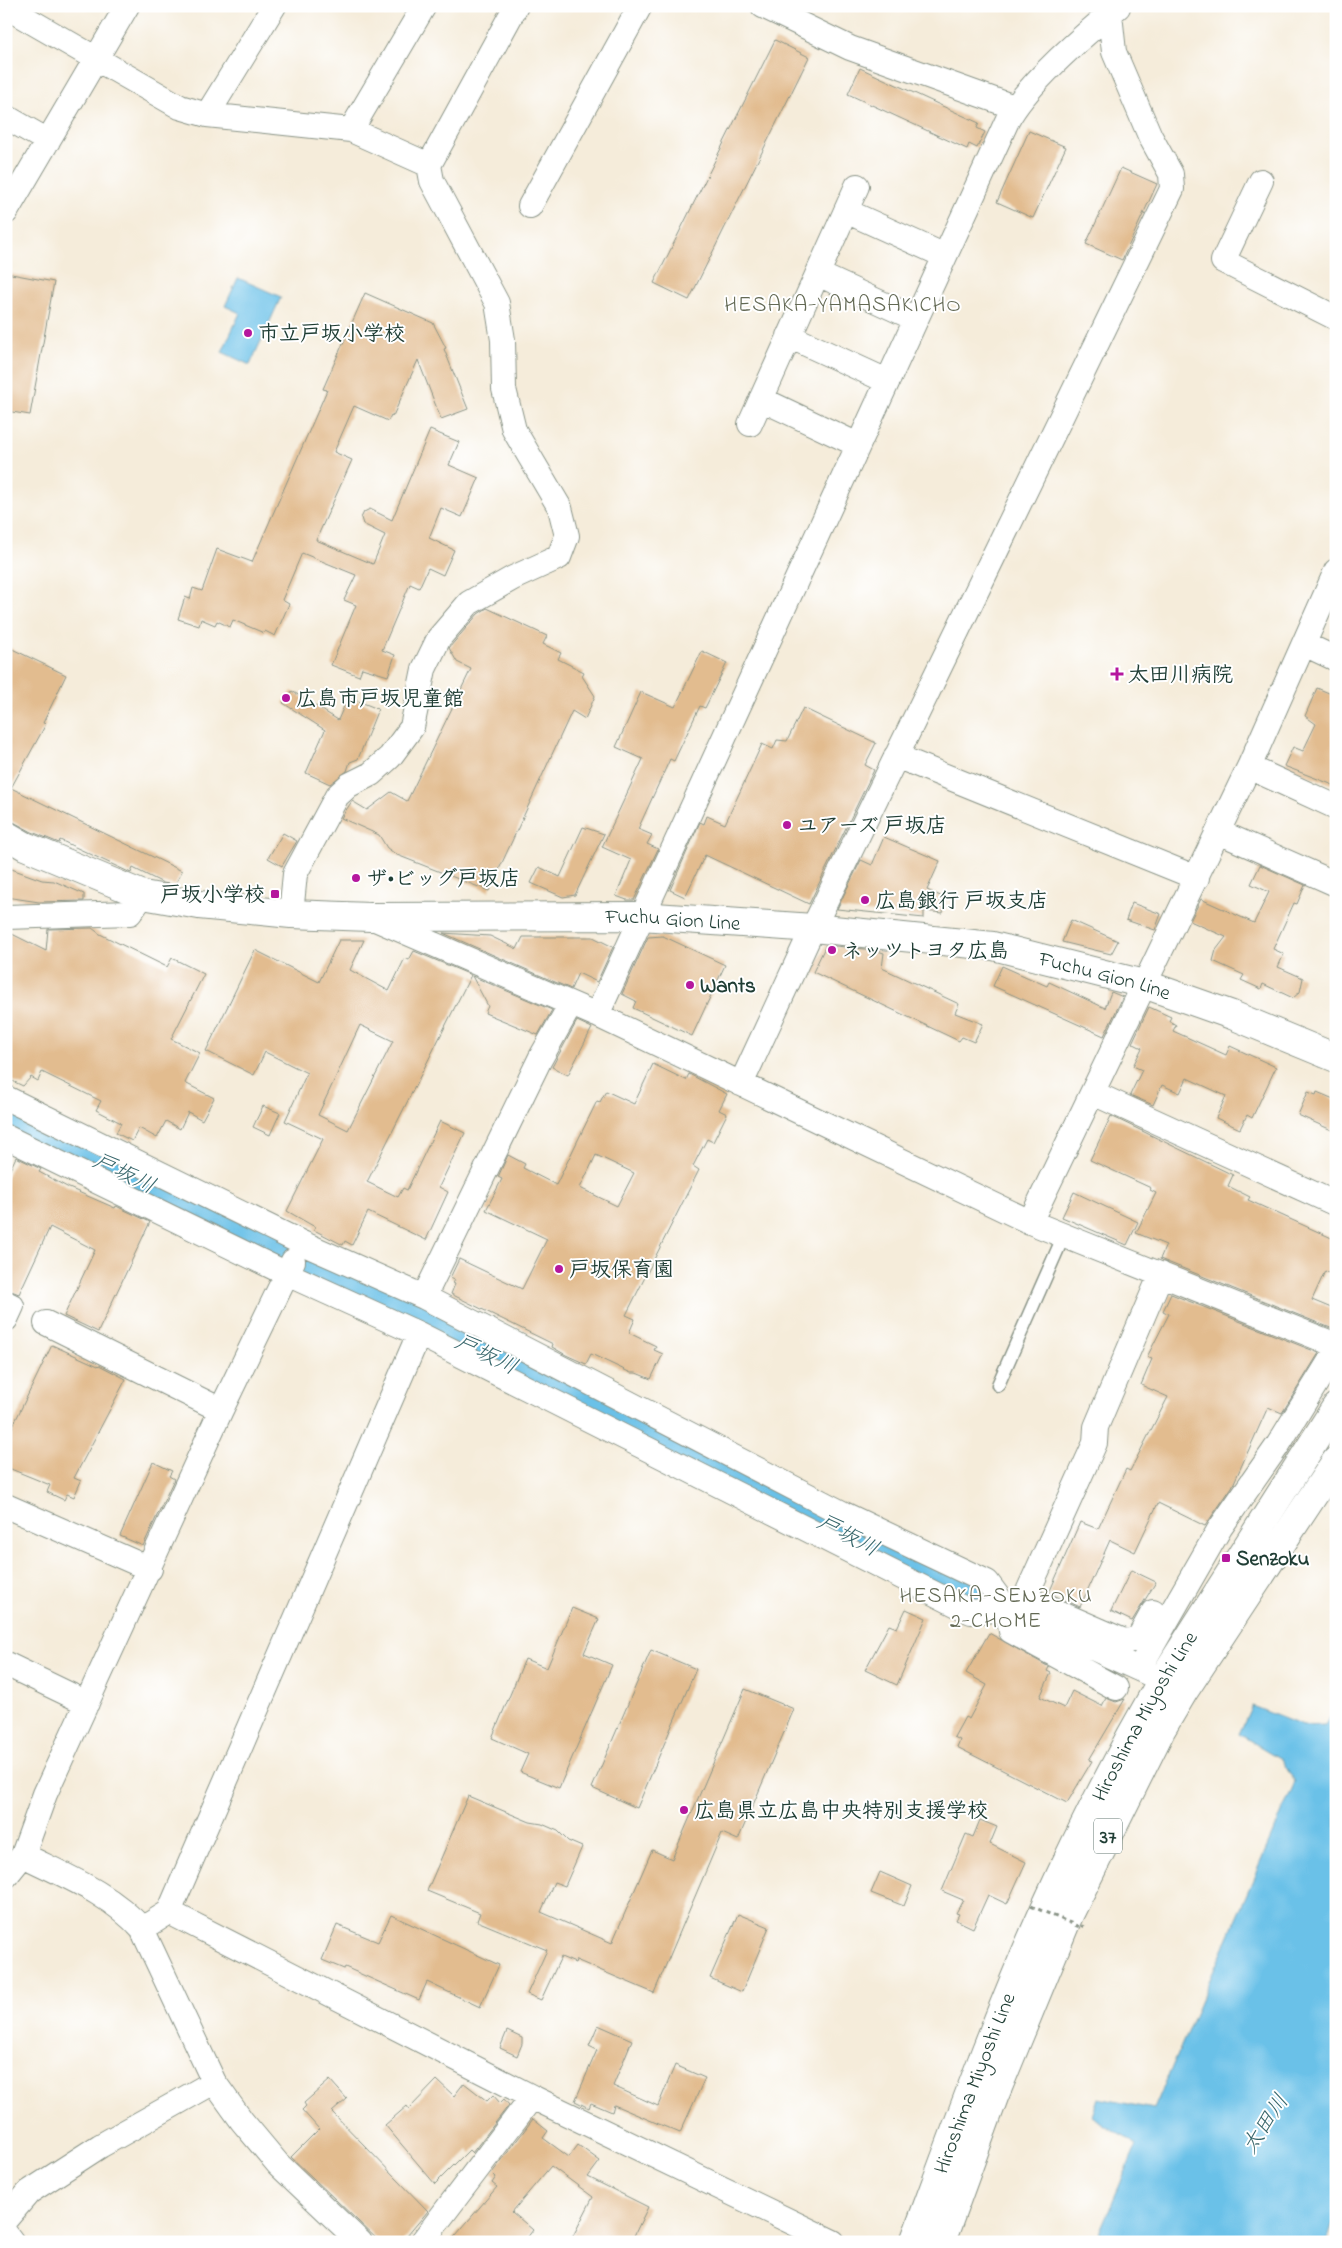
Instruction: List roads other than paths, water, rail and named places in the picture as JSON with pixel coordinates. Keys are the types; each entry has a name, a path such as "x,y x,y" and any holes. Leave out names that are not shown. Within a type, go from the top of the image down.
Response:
{"main road":[{"name":"Fuchu Gion Line","path":"6,835 25,846 143,895 199,905 291,914 370,917 641,916 813,928 993,946 1144,984 1232,1015 1336,1058"},
{"name":"Hiroshima Miyoshi Line","path":"914,2242 973,2086 1046,1906 1140,1718 1162,1680 1336,1407"},
{"name":"Hiroshima Miyoshi Line","path":"941,2242 994,2097 1069,1915 1161,1730 1162,1680 1336,1461"}],"street":[{"path":"6,212 127,6"},
{"path":"207,116 274,6"},
{"path":"351,130 424,6"},
{"path":"291,914 296,874 337,796 349,785 371,774 390,757 412,727 424,669 438,638 469,603 513,578 559,557 567,536 560,508 514,430 504,389 503,340 497,303 432,181 430,164 516,6"},
{"path":"530,206 640,6"},
{"path":"764,6 850,48 1014,107"},
{"path":"6,7 180,107 207,116 351,130 430,164"},
{"path":"597,1015 1014,107 1065,54 1114,9"},
{"path":"741,1084 813,928 1172,188 1171,174 1150,136 1114,52 1114,9"},
{"path":"6,117 48,141"},
{"path":"1261,181 1224,261 1336,318"},
{"path":"750,424 857,186"},
{"path":"846,211 945,256"},
{"path":"818,274 916,319"},
{"path":"789,336 887,381"},
{"path":"761,400 858,445"},
{"path":"1030,1222 1219,832 1336,571"},
{"path":"1304,644 1336,659"},
{"path":"896,756 1197,878"},
{"path":"1249,767 1336,807"},
{"path":"1219,832 1336,884"},
{"path":"6,917 130,913 143,895"},
{"path":"370,917 597,1015 1030,1222 1336,1345"},
{"path":"424,1298 540,1059 571,1004"},
{"path":"1093,1093 1336,1204"},
{"path":"6,1098 302,1244 424,1298 844,1514 987,1582 1016,1604 1162,1680 1220,1528 1278,1445 1336,1351"},
{"path":"6,1137 287,1274 418,1334 971,1612 1016,1604 1124,1641 1138,1639 1168,1586"},
{"path":"6,1876 23,1855 45,1794 150,1569 221,1410 302,1244"},
{"path":"1116,1688 1011,1631 1016,1604 1095,1443 1096,1428 1161,1274"},
{"path":"6,1303 12,1306 6,1319"},
{"path":"46,1323 221,1410"},
{"path":"142,1929 169,1912 418,1334"},
{"path":"6,1506 150,1569"},
{"path":"6,1664 87,1703"},
{"path":"23,1855 96,1891 129,1914 142,1929 214,2082 242,2121 278,2164 360,2242"},
{"path":"169,1912 532,2097 833,2242"},
{"path":"6,2219 29,2192 100,2146 214,2082"},
{"path":"422,2242 532,2097"},
{"path":"6,2234 12,2242"}],"lane":[{"path":"998,1385 1064,1235"}],"water":[{"name":"市立戸坂小学校","path":"238,278 281,297 250,365 222,352 240,313 225,306"},
{"name":"太田川","path":"1252,1706 1303,1726 1325,1725 1336,1707 1336,2214 1327,2242 1095,2242 1137,2145 1092,2116 1098,2098 1154,2109 1295,1782 1281,1759 1239,1734"}],"waterway":[{"name":"戸坂川","path":"6,1117 112,1165 541,1379 662,1434 764,1486 852,1539 915,1564 967,1590"}],"place":[{"name":"市立戸坂小学校","path":"248,333"},
{"name":"太田川病院","path":"1117,674"},
{"name":"広島市戸坂児童館","path":"286,698"},
{"name":"ユアーズ 戸坂店","path":"787,825"},
{"name":"ザ•ビッグ戸坂店","path":"356,878"},
{"name":"戸坂小学校","path":"275,894"},
{"name":"広島銀行 戸坂支店","path":"865,900"},
{"name":"ネッツトヨタ広島","path":"832,950"},
{"name":"Wants","path":"690,985"},
{"name":"戸坂保育園","path":"559,1269"},
{"name":"Senzoku","path":"1226,1558"},
{"name":"広島県立広島中央特別支援学校","path":"684,1810"}],"district":[{"name":"HESAKA-YAMASAKICHO","path":"843,303"},
{"name":"HESAKA-SENZOKU 2-CHOME","path":"996,1606"}]}
